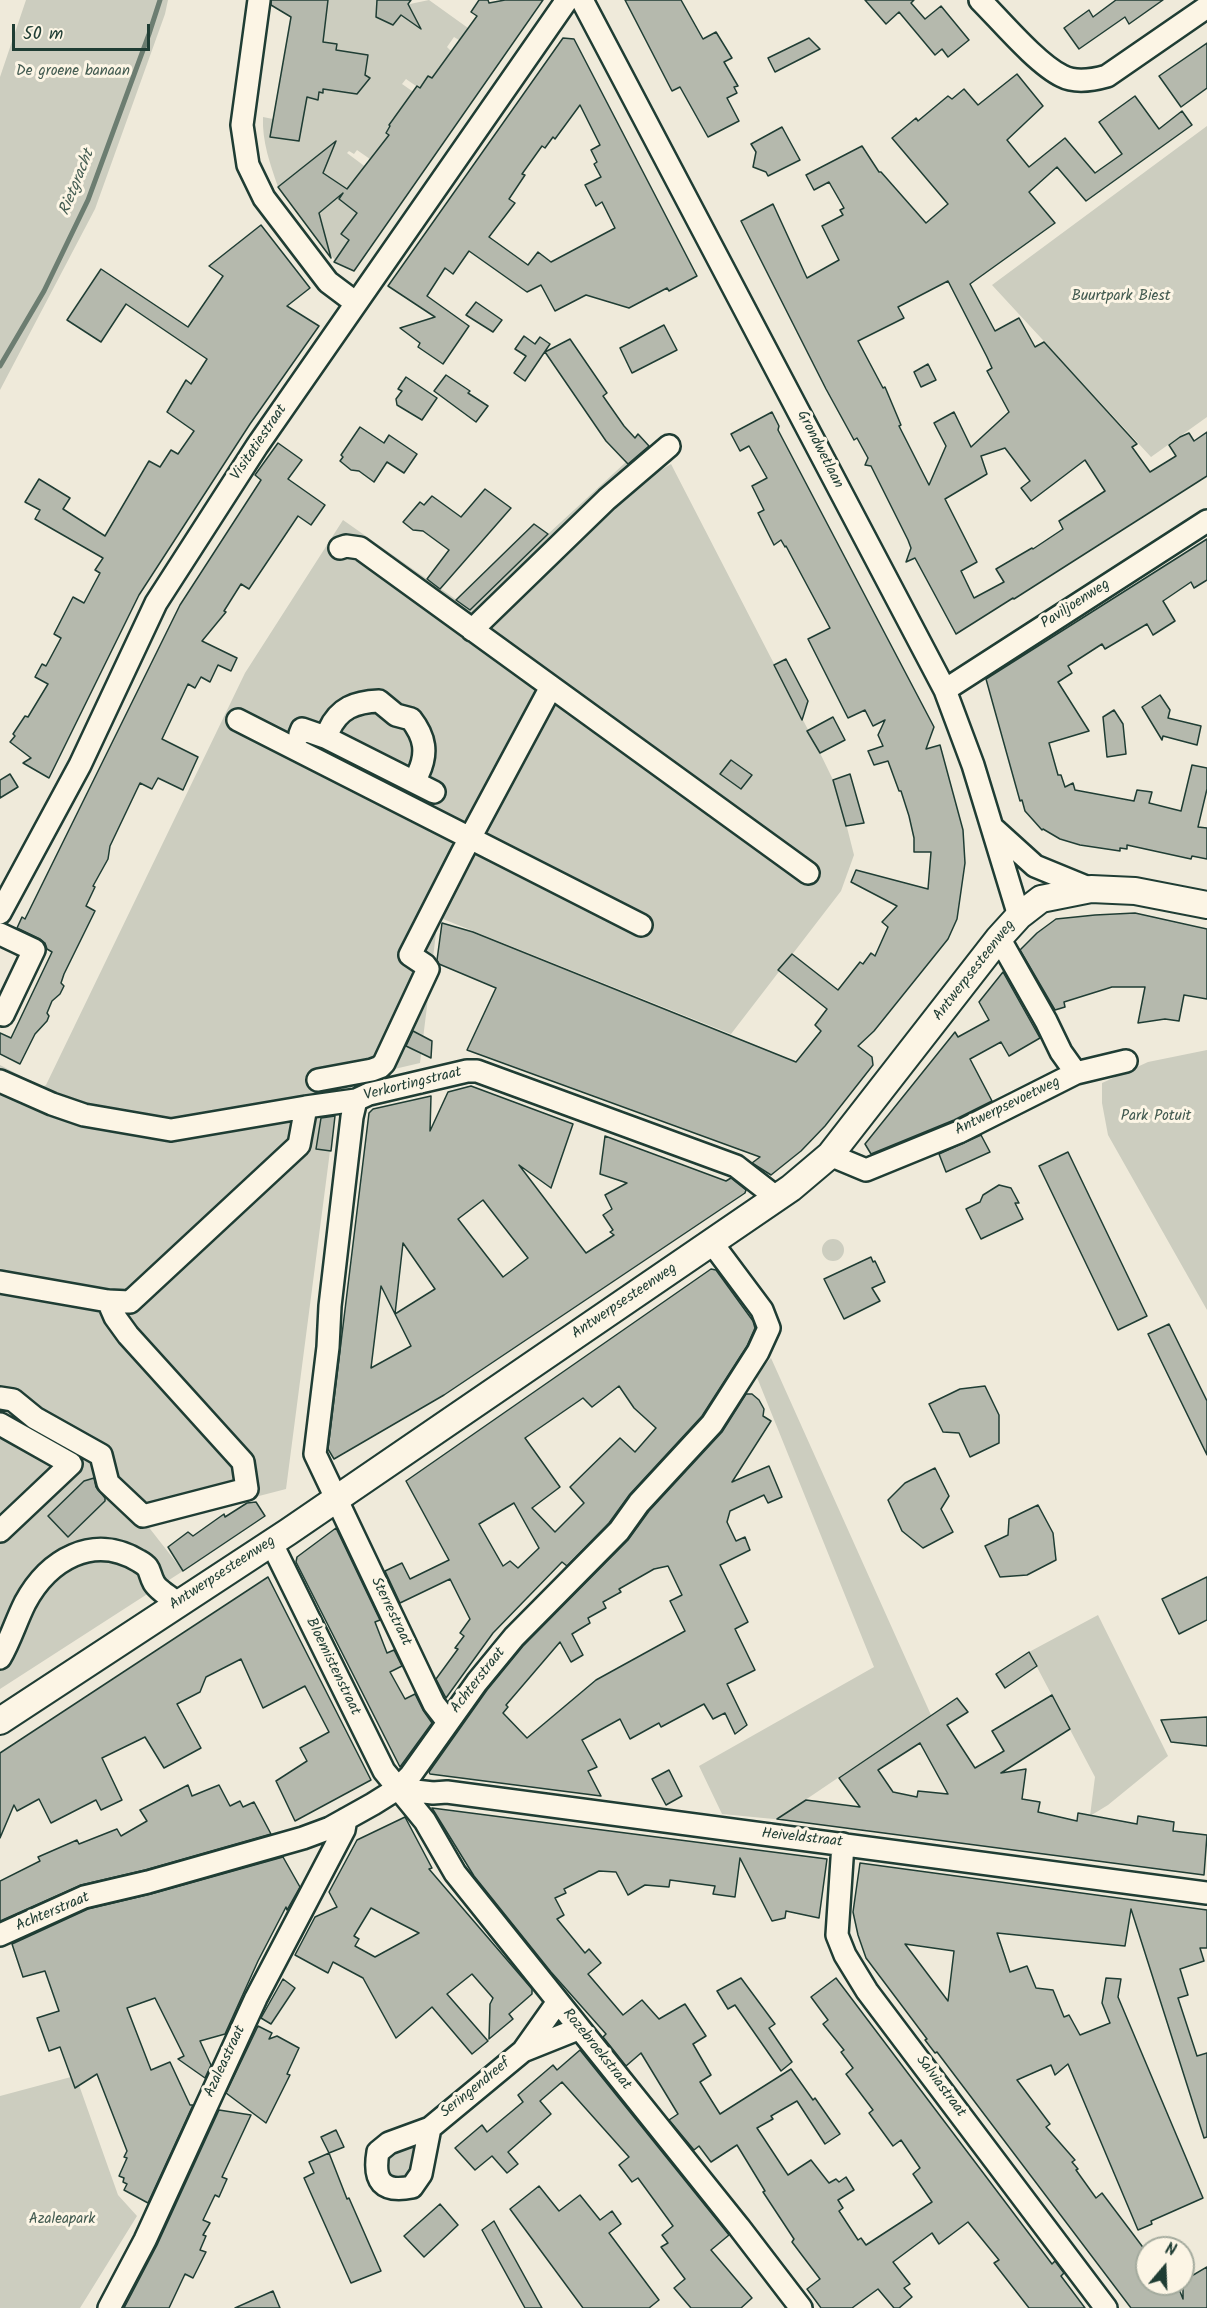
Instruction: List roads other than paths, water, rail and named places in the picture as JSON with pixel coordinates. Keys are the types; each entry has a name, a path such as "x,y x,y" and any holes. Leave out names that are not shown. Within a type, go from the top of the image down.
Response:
{"main road":[{"name":"Antwerpsesteenweg","path":"0,1721 336,1499 777,1198 830,1155 999,939 1019,915 1041,899 1091,889 1135,891 1207,904"}],"street":[{"path":"259,0 242,125 248,165 264,198 328,282 356,303"},
{"name":"Visitatiestraat","path":"0,914 80,765 156,603 257,446 567,0"},
{"name":"Grondwetlaan","path":"582,0 945,690 973,765 1019,915"},
{"path":"980,0 1048,67 1063,77 1079,80 1094,80 1107,76 1207,7"},
{"path":"472,630 607,499 669,446"},
{"name":"Paviljoenweg","path":"945,690 1207,521"},
{"path":"340,548 346,546 360,548 808,873"},
{"path":"318,1080 372,1070 384,1063 428,969 410,955 551,687"},
{"path":"327,734 341,712 352,705 379,701 396,715 411,719 418,728 425,748 424,758 416,778"},
{"path":"238,720 359,768 471,837 641,926"},
{"path":"296,743 302,729 327,734 359,768 416,778 434,792"},
{"path":"992,827 1035,866 1091,889"},
{"path":"0,934 34,950 3,1015 0,1014"},
{"name":"Antwerpsevoetweg","path":"830,1155 866,1170 959,1132 1076,1073 1061,1052 999,939"},
{"path":"1076,1073 1126,1061"},
{"name":"Verkortingstraat","path":"336,1499 315,1454 328,1347 331,1294 352,1116 356,1100 369,1094 467,1071 477,1071 736,1166 777,1198"},
{"path":"0,1081 52,1104 84,1115 171,1130 356,1100"},
{"path":"0,1282 108,1301 130,1302 299,1145 306,1107"},
{"name":"Achterstraat","path":"0,1935 84,1897 136,1885 303,1838 346,1819 397,1789 410,1776 448,1722 514,1637 619,1531 639,1503 712,1424 758,1352 769,1328 762,1310 712,1243"},
{"path":"4,1404 35,1418 101,1455 108,1483 143,1516 247,1489 243,1462 132,1339 115,1317 108,1301"},
{"path":"0,1424 71,1464 0,1531"},
{"name":"Sterrestraat","path":"336,1499 434,1704 448,1722"},
{"name":"Bloemistenstraat","path":"271,1542 384,1771 397,1789"},
{"path":"0,1658 35,1587 70,1556 90,1549 113,1550 139,1561 150,1570 154,1584 178,1603"},
{"name":"Heiveldstraat","path":"397,1789 433,1793 447,1792 1207,1893"},
{"name":"Rozebroekstraat","path":"397,1789 425,1821 454,1873 739,2227 801,2308"},
{"name":"Azaleastraat","path":"109,2308 146,2240 256,1998 344,1830 346,1819"},
{"name":"Salviastraat","path":"843,1844 837,1935 845,1955 867,1991 1106,2308"},
{"name":"Seringendreef","path":"430,2128 523,2051 558,2003"},
{"name":"Seringendreef","path":"523,2051 578,2029"}],"waterway":[{"name":"Rietgracht","path":"0,366 44,291 88,200 160,0"}],"park label":[{"name":"De groene banaan","path":"73,72"},
{"name":"Buurtpark Biest","path":"1121,297"},
{"name":"Park Potuit","path":"1156,1117"},
{"name":"Azaleapark","path":"62,2220"}]}
